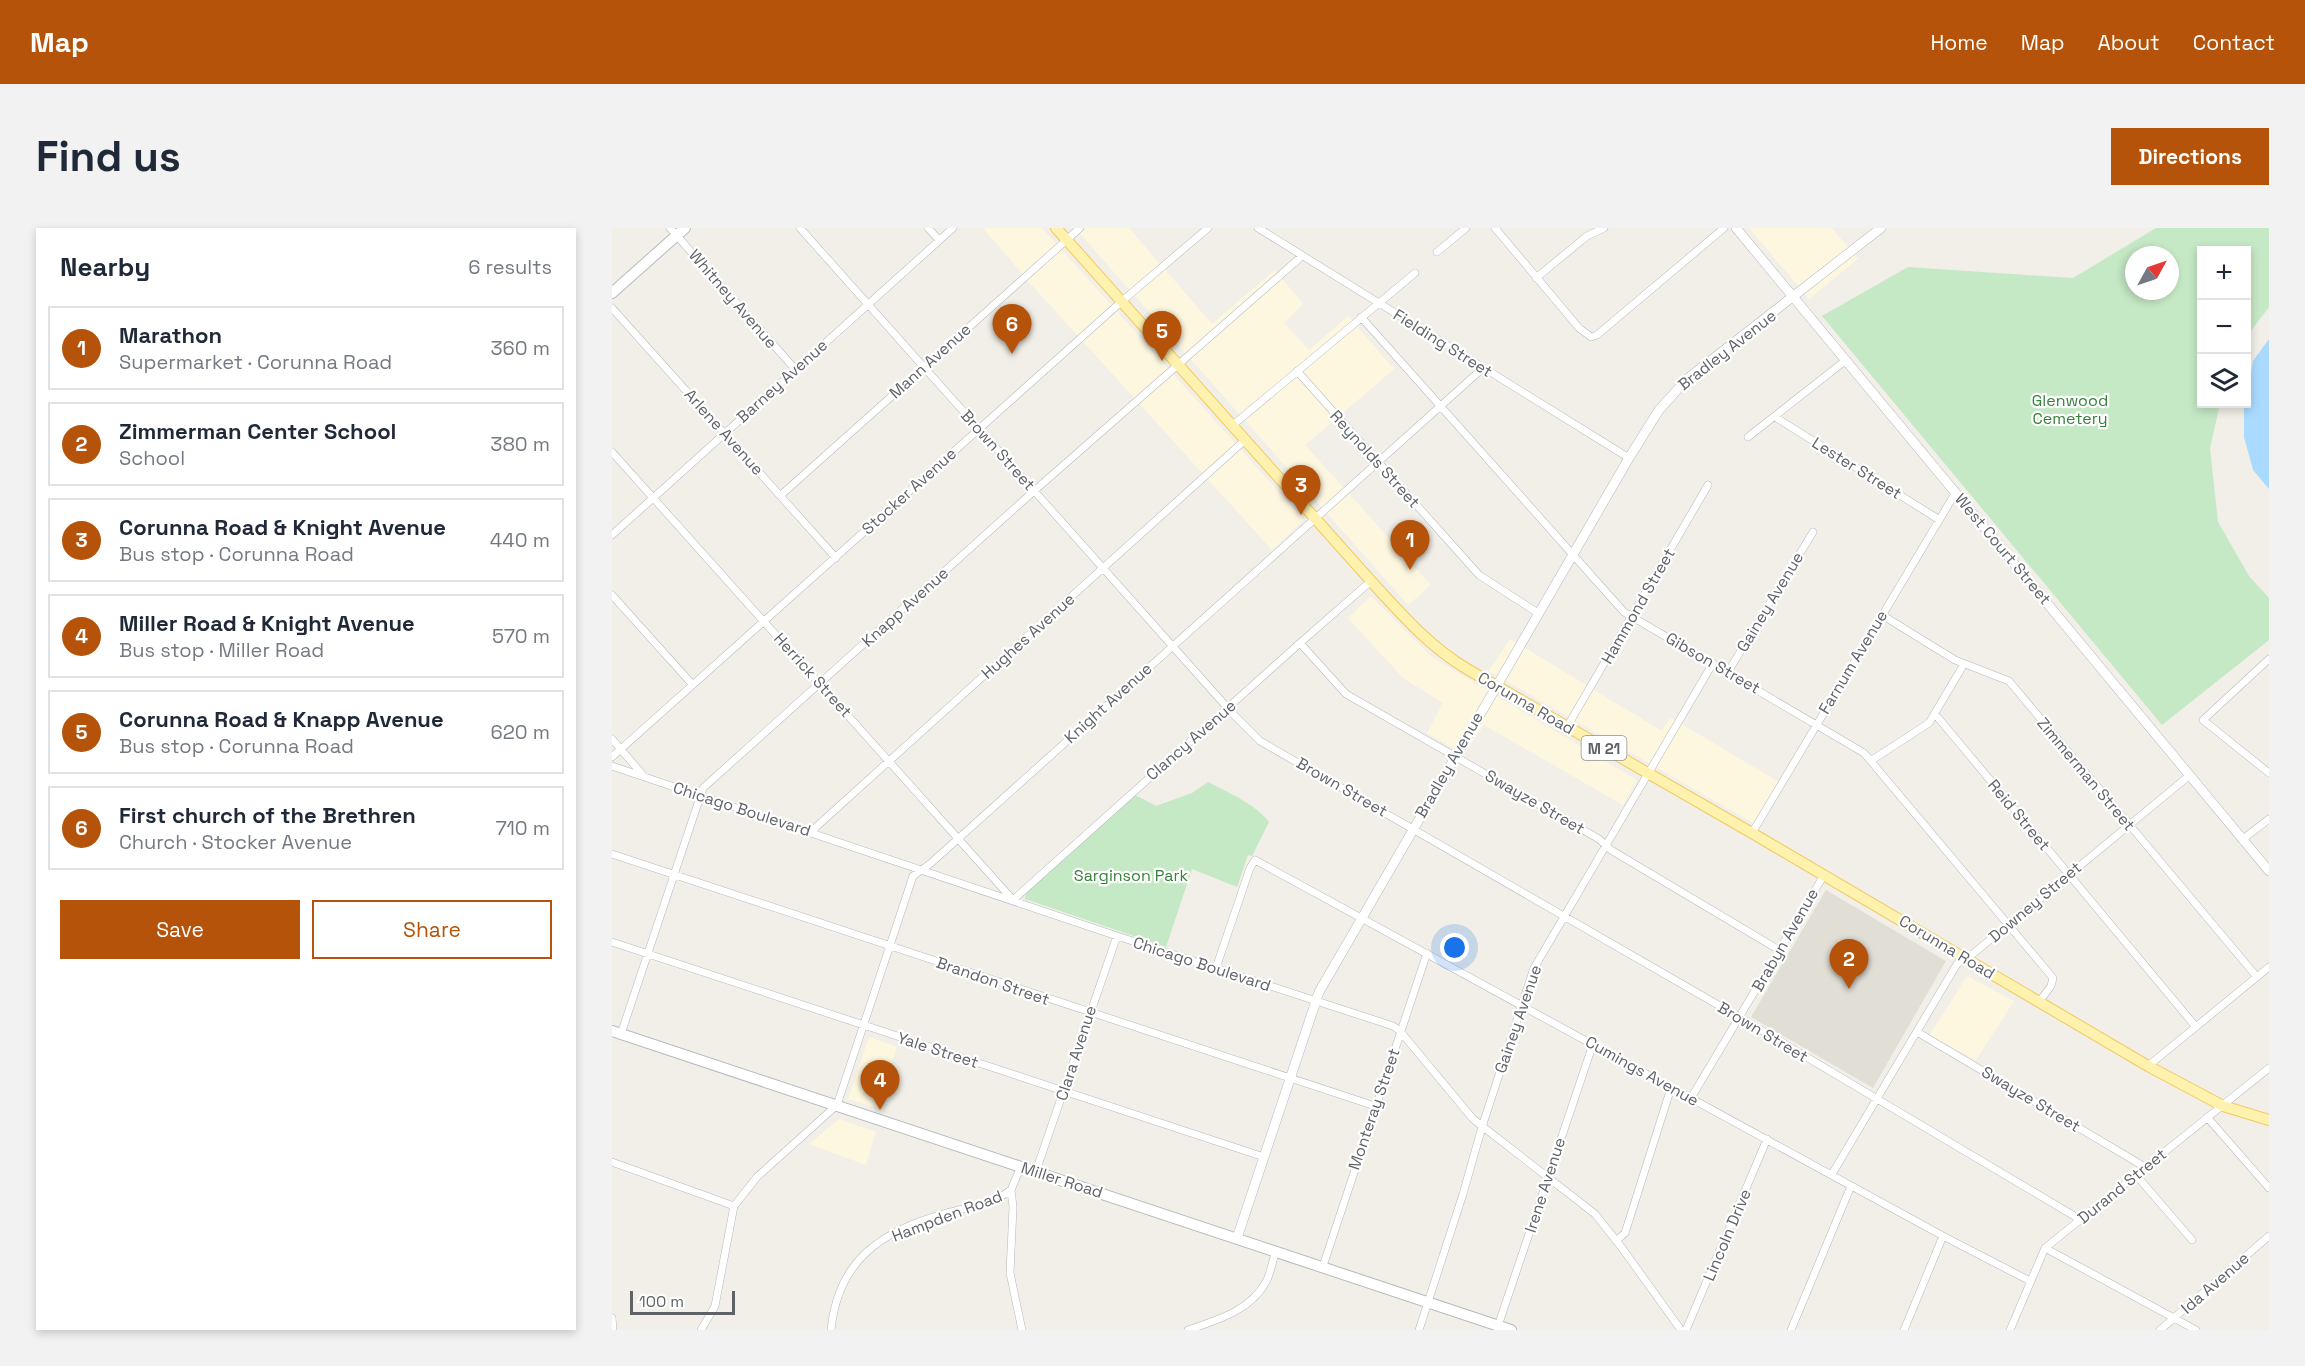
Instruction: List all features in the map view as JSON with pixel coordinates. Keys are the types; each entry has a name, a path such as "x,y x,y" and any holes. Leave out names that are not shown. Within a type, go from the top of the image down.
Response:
{"main road":[{"name":"Corunna Road","path":"1056,228 1371,581 1426,640 1453,661 1752,833 2148,1066 2223,1106 2269,1120"},
{"path":"612,293 677,230"},
{"name":"Miller Road","path":"616,1033 1511,1330"}],"street":[{"name":"Brown Street","path":"800,228 1260,741 1413,827 1739,1017 2081,1220"},
{"path":"928,228 939,240"},
{"name":"Barney Avenue","path":"612,535 953,228"},
{"name":"Mann Avenue","path":"781,495 1080,228"},
{"name":"Stocker Avenue","path":"612,757 979,428 1208,228"},
{"name":"Fielding Street","path":"1258,228 1629,458"},
{"path":"1437,252 1466,228"},
{"path":"1495,228 1579,328 1591,337 1597,335 1724,228"},
{"path":"1536,278 1587,236 1604,228"},
{"name":"West Court Street","path":"1736,228 2269,871"},
{"name":"Bradley Avenue","path":"1237,1238 1316,1000 1454,756 1654,417 1672,393 1687,379 1881,228"},
{"name":"Whitney Avenue","path":"677,230 795,369"},
{"name":"Knapp Avenue","path":"616,1033 647,954 704,788 1034,491 1302,256"},
{"path":"1233,425 1415,273"},
{"name":"Arlene Avenue","path":"612,308 836,558"},
{"name":"Gibson Street","path":"1360,317 1624,612 1817,724 1872,760 2053,978 2051,987 2039,1002"},
{"path":"1748,437 1846,360"},
{"name":"Knight Avenue","path":"837,1106 913,876 1483,368"},
{"name":"Reynolds Street","path":"1297,371 1479,575 1538,613"},
{"name":"Lester Street","path":"1775,417 1938,519"},
{"name":"Hughes Avenue","path":"813,833 816,826 1245,440"},
{"name":"Herrick Street","path":"612,452 765,620 1012,900"},
{"name":"Hammond Street","path":"1567,727 1708,485"},
{"name":"Farnum Avenue","path":"1752,833 1956,492"},
{"name":"Gainey Avenue","path":"1728,672 1813,532"},
{"name":"Clancy Avenue","path":"1012,900 1371,581"},
{"path":"612,595 692,684"},
{"name":"Zimmerman Street","path":"1881,615 1964,664 2009,681 2257,977"},
{"name":"Swayze Street","path":"1299,643 1346,694 1599,839 1611,850 1779,950"},
{"path":"2269,659 2203,720 2269,773"},
{"name":"Gainey Avenue","path":"1419,1330 1534,968 1713,663"},
{"path":"1872,760 1929,723 1964,664"},
{"name":"Reid Street","path":"1935,714 2196,1027"},
{"path":"612,739 644,776"},
{"name":"Chicago Boulevard","path":"612,766 1393,1026 1400,1031 1482,1126 1594,1214 1681,1330"},
{"name":"Downey Street","path":"1832,1174 1957,964 2190,775"},
{"path":"2244,839 2269,819"},
{"name":"Brandon Street","path":"612,854 1375,1106"},
{"name":"Cumings Avenue","path":"1216,968 1250,868 1255,860 1942,1236 2030,1281"},
{"name":"Brabyn Avenue","path":"1692,1098 1824,875"},
{"name":"Clara Avenue","path":"1036,1171 1117,936"},
{"name":"Yale Street","path":"612,942 1264,1157"},
{"name":"Monteray Street","path":"1323,1266 1427,954"},
{"path":"2148,1066 2269,967"},
{"name":"Swayze Street","path":"1917,1032 2145,1167"},
{"name":"Irene Avenue","path":"1498,1326 1593,1044"},
{"name":"Durand Street","path":"2010,1330 2044,1248 2269,1068"},
{"path":"1616,1241 1625,1233 1671,1088"},
{"path":"701,1330 715,1306 734,1206 757,1177 837,1106"},
{"path":"2207,1117 2269,1188"},
{"name":"Lincoln Drive","path":"1686,1330 1767,1139"},
{"path":"612,1162 734,1206"},
{"path":"1021,1167 1011,1190 1013,1207 1010,1273 1022,1330"},
{"path":"2136,1175 2192,1240"},
{"path":"1791,1330 1851,1186"},
{"name":"Hampden Road","path":"831,1330 833,1309 842,1283 862,1254 901,1231 942,1215 999,1199 1011,1190"},
{"path":"1904,1330 1942,1236"},
{"name":"Ida Avenue","path":"2160,1330 2269,1236"},
{"path":"2044,1248 2196,1330"},
{"path":"1188,1330 1235,1312 1252,1302 1267,1281 1275,1251"},
{"path":"612,1318 614,1330"}],"shaded area":[{"path":"983,228 1042,228 1304,520 1272,550"},
{"path":"1075,228 1129,228 1212,324 1275,270 1303,304 1284,323 1309,350 1348,316 1394,369 1305,445 1431,585 1408,605"},
{"path":"1749,228 1832,228 1858,259 1809,299"},
{"path":"1371,596 1433,658 1637,780 1623,805 1484,725 1464,754 1427,733 1443,703 1403,678 1348,618"},
{"path":"1510,639 1662,731 1670,717 1779,782 1753,823 1489,671"},
{"path":"1826,890 1946,961 1873,1088 1751,1017"},
{"path":"1967,976 2014,1001 1976,1060 1930,1035"},
{"path":"869,1037 897,1047 878,1108 848,1099"},
{"path":"839,1119 876,1132 866,1165 809,1144"}],"green space":[{"name":"Glenwood Cemetery","path":"2156,228 2269,228 2269,307 2251,331 2251,246 2197,246 2197,408 2219,408 2210,448 2218,522 2249,576 2269,598 2269,640 2162,725 1822,316 1908,267 2073,278 2125,247 2125,300 2179,300 2179,246 2126,246"},
{"name":"Sarginson Park","path":"1208,782 1249,804 1269,822 1252,856 1248,855 1237,887 1192,869 1166,947 1025,899 1026,893 1135,795 1156,806 1192,793"}],"water":[{"path":"2269,339 2269,489 2253,470 2244,437 2244,408 2251,408 2253,361"}],"place":[{"name":"First church of the Brethren","path":"1012,354"},
{"name":"Corunna Road & Knapp Avenue","path":"1162,361"},
{"name":"Corunna Road & Knight Avenue","path":"1301,515"},
{"name":"Marathon","path":"1410,570"},
{"name":"Zimmerman Center School","path":"1849,989"},
{"name":"Miller Road & Knight Avenue","path":"880,1110"}]}
